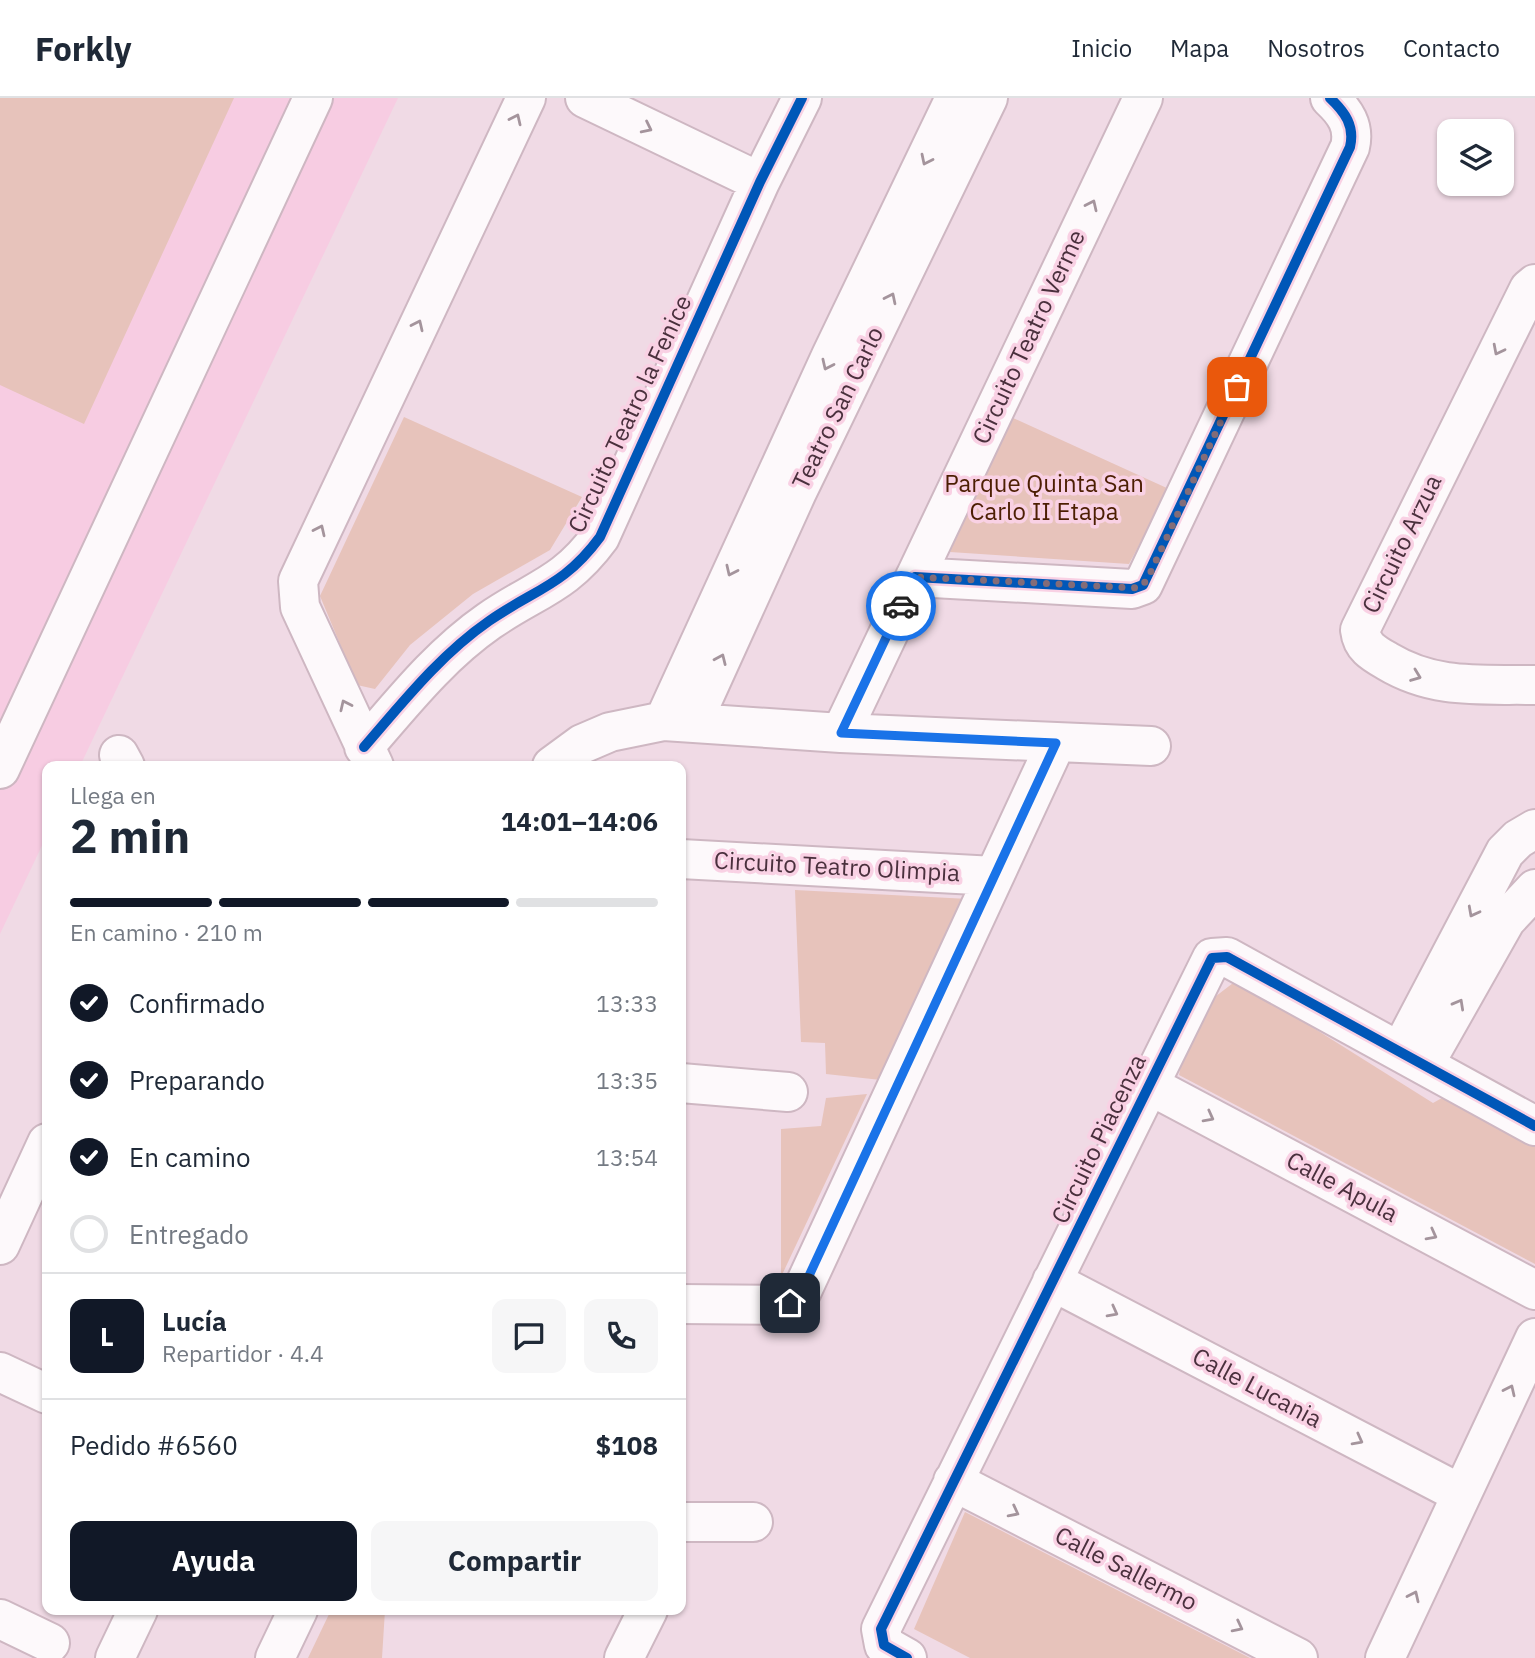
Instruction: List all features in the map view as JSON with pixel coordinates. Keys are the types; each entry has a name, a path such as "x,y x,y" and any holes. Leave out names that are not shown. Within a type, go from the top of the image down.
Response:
{"street":[{"path":"0,769 313,98"},
{"name":"Circuito Teatro la Fenice","path":"526,98 298,581 300,607 369,757 450,653 490,621 559,581 582,561 600,537 760,182 802,98"},
{"path":"585,98 760,182"},
{"name":"Teatro San Carlo","path":"678,721 820,380 955,98"},
{"name":"Teatro San Carlo","path":"678,721 797,492 988,98"},
{"name":"Circuito Teatro Verme","path":"841,733 1143,98"},
{"path":"915,577 1132,589 1143,585 1350,147 1353,134 1349,122 1330,98"},
{"name":"Circuito Arzua","path":"1535,284 1529,289 1360,630 1365,645 1372,652 1409,674 1432,682 1535,685"},
{"path":"559,761 582,744 610,732 678,721 841,733 1151,746"},
{"name":"Circuito Teatro Olimpia","path":"686,1304 782,1305 790,1303 801,1293 1056,743"},
{"path":"1413,1057 1520,840"},
{"name":"Circuito Teatro Olimpia","path":"686,859 994,876"},
{"path":"1413,1057 1506,920 1532,891"},
{"name":"Circuito Piacenza","path":"906,1658 884,1645 880,1638 881,1629 1208,963 1220,956 1227,957 1535,1126"},
{"path":"686,1083 788,1092"},
{"name":"Calle Apula","path":"1149,1085 1535,1290"},
{"path":"0,1245 42,1154"},
{"name":"Calle Lucania","path":"1052,1280 1461,1494"},
{"path":"1385,1658 1535,1338"},
{"path":"0,1372 42,1392"},
{"name":"Calle Sallermo","path":"953,1481 1298,1658"},
{"path":"686,1529 753,1522"},
{"path":"115,1658 136,1615"},
{"path":"275,1658 296,1615"},
{"path":"624,1658 646,1615"},
{"path":"0,1619 50,1643"}],"shaded area":[{"path":"0,98 398,98 82,761 42,761 42,846 0,934"}],"green space":[{"path":"0,98 234,98 84,424 0,385"},
{"path":"404,417 582,497 550,550 473,594 410,645 375,689 357,685 320,596"},
{"name":"Parque Quinta San Carlo II Etapa","path":"1011,417 1169,489 1129,564 950,552"},
{"path":"795,890 969,899 881,1080 826,1074 825,1043 801,1042"},
{"path":"1237,980 1433,1103 1458,1089 1535,1141 1535,1264 1179,1075 1184,1050 1207,1003"},
{"path":"867,1094 781,1277 781,1129 821,1126 826,1098"},
{"path":"965,1512 1250,1658 970,1658 914,1629"},
{"path":"329,1615 385,1615 382,1658 308,1658"}],"cycle path":[{"path":"364,747 454,649 505,610 561,577 600,537 760,182 802,98"},
{"path":"915,577 1132,589 1143,585 1350,147 1351,132 1348,120 1330,98"},
{"path":"907,1658 884,1645 881,1629 1212,958 1227,957 1535,1126"}],"way so far":[{"path":"901,606 915,577 1139,588 1147,580 1237,387"}],"route":[{"path":"790,1303 801,1293 1056,743 841,733 901,606"}]}
